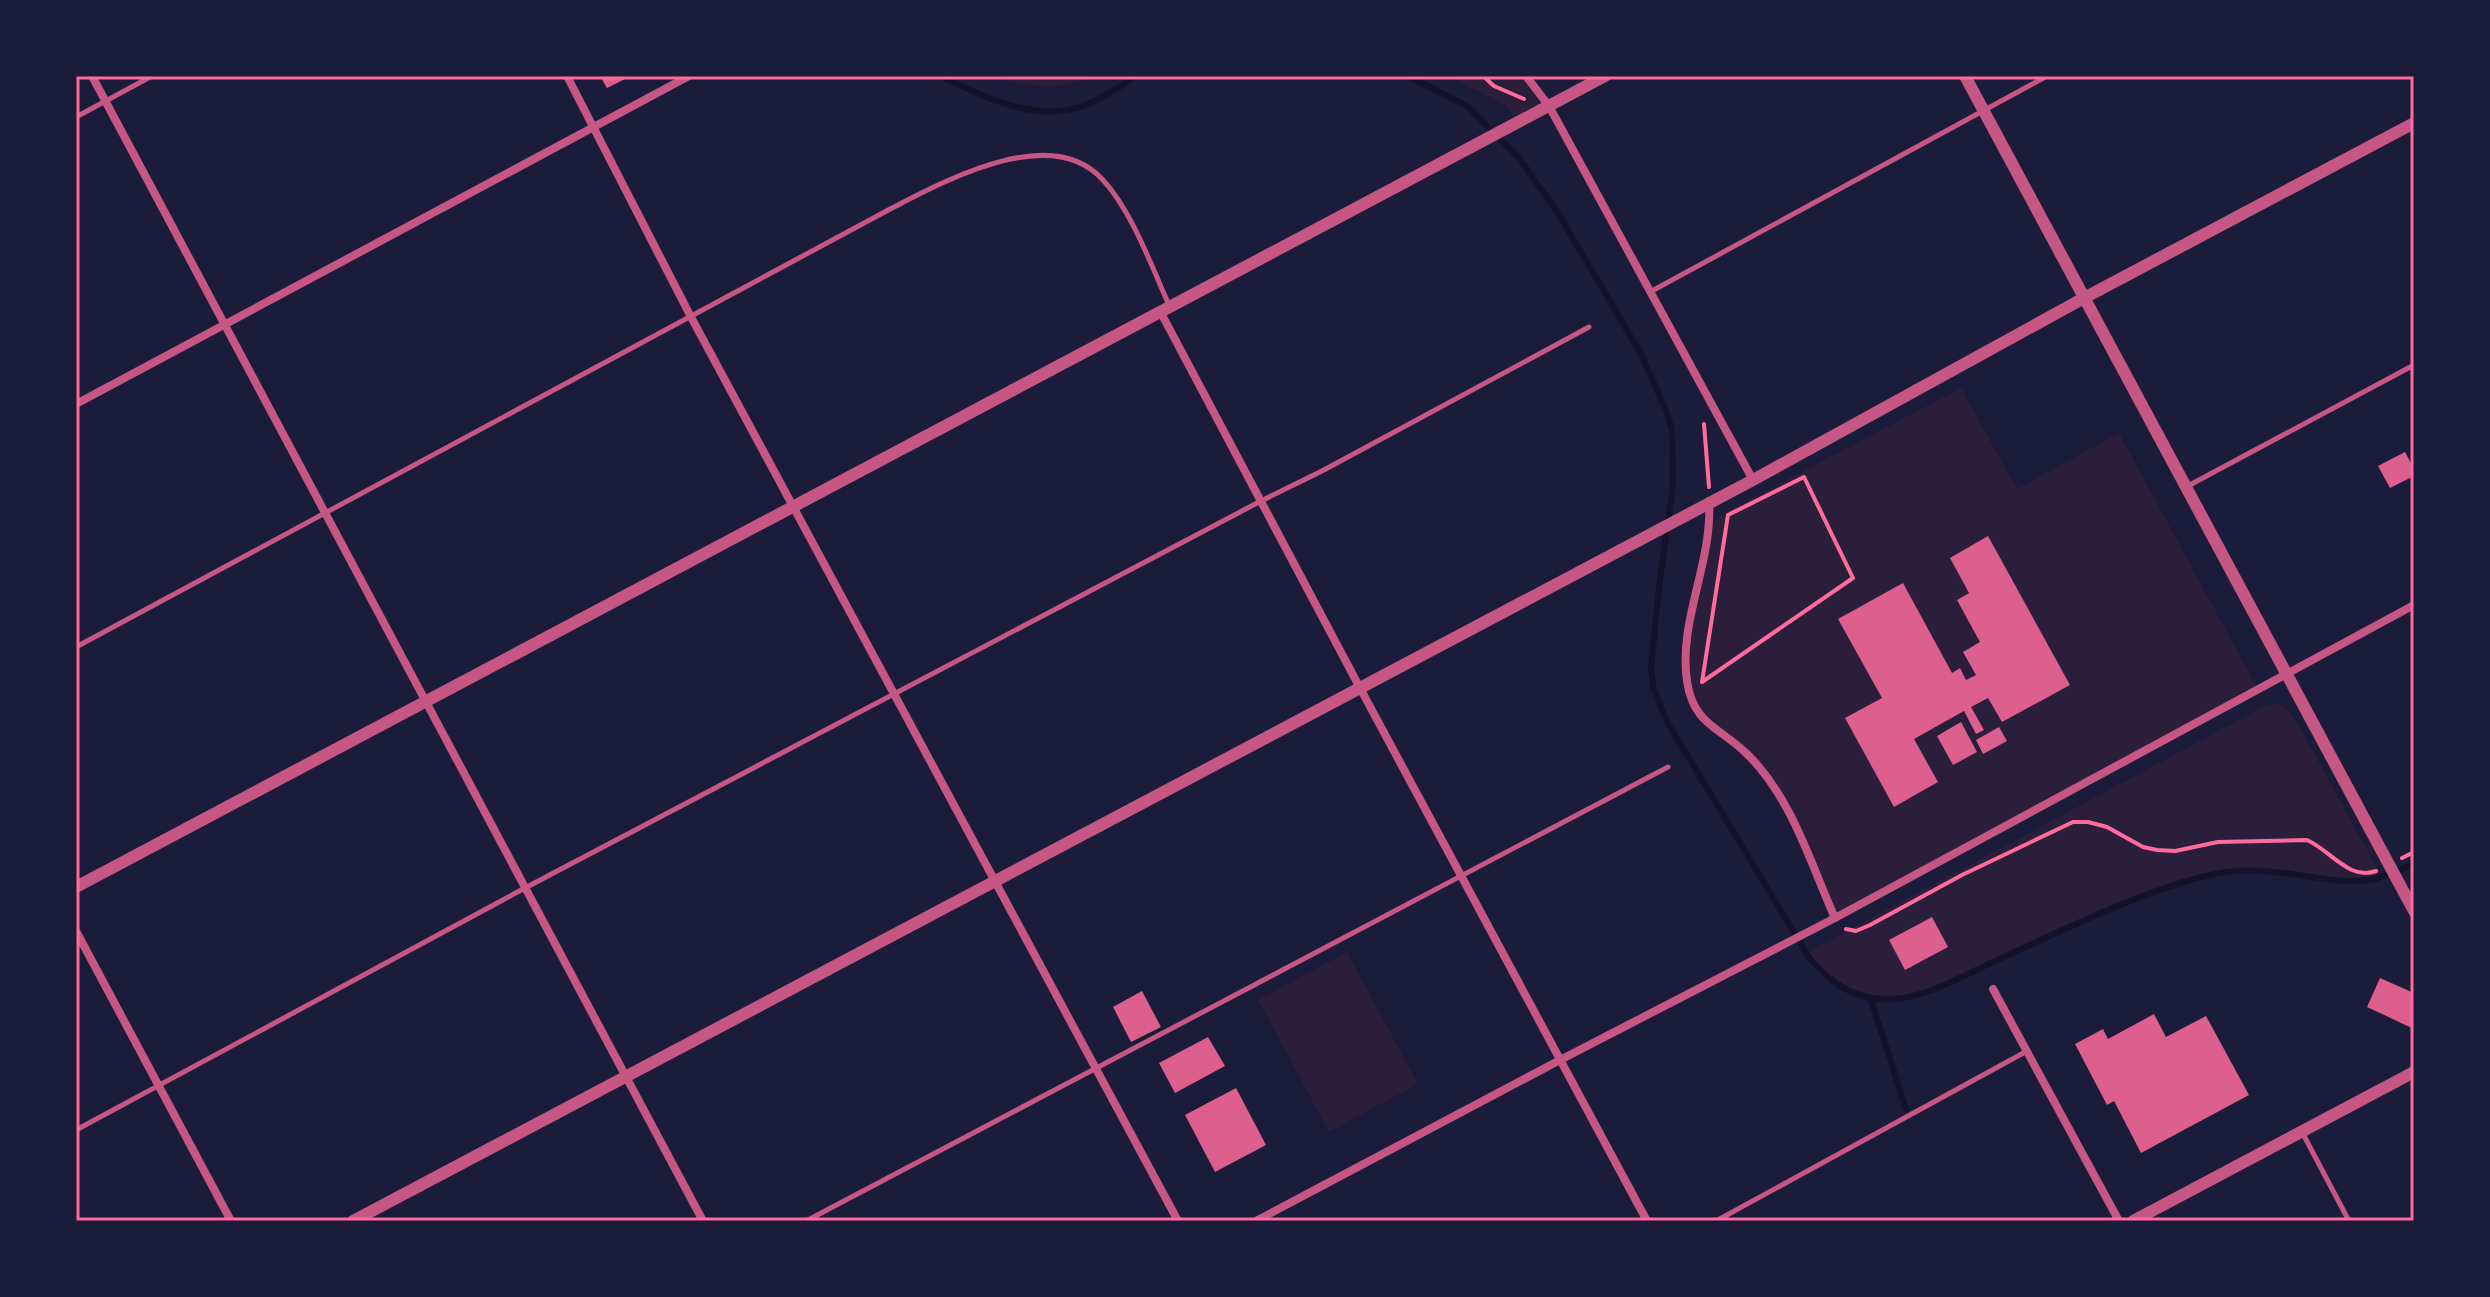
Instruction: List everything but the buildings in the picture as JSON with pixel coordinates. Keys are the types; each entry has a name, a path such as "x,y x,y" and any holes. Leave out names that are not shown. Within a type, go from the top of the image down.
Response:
{"street":[{"path":"92,76 703,1221"},
{"path":"567,76 691,317 1178,1221"},
{"path":"76,404 689,76"},
{"path":"1526,76 1549,106 1753,480"},
{"path":"76,887 1605,76"},
{"path":"1965,76 2414,911"},
{"path":"353,1221 1753,480 2084,298 2414,123"},
{"path":"1165,308 1261,501 1647,1221"},
{"path":"1709,501 1707,545 1685,660 1691,701 1704,721 1743,750 1770,781 1835,918"},
{"path":"1256,1221 1835,918 2414,605"},
{"path":"76,931 231,1221"},
{"path":"1993,989 2119,1221"},
{"path":"2133,1221 2414,1072"}],"lane":[{"path":"76,117 152,76"},
{"path":"1650,292 2047,76"},
{"path":"76,647 956,176 998,162 1048,156 1076,160 1094,171 1128,218 1165,308"},
{"path":"76,1130 525,888 1322,471 1589,327"},
{"path":"2186,487 2414,365"},
{"path":"806,1221 1668,767"},
{"path":"1716,1221 2027,1051"},
{"path":"2302,1132 2349,1221"}],"path":[{"path":"1483,76 1494,86 1514,96 1549,106"},
{"path":"1702,413 1709,501"},
{"path":"1804,477 1853,578 1702,682 1728,515 1804,477"},
{"path":"1835,918 1844,929 1856,931 1962,875 2073,822 2107,827 2143,847 2157,850 2175,851 2218,842 2307,840 2356,872 2372,874 2388,861 2414,852"}],"shaded area":[{"path":"993,76 1095,76 1070,84 1044,86"},
{"path":"1449,76 1526,76 1549,106 1516,124 1508,107"},
{"path":"1961,388 2017,489 2119,433 2258,689 1835,918 1771,781 1695,710 1685,660 1709,525 1726,512"},
{"path":"2276,703 2284,706 2296,720 2382,877 2341,880 2240,871 2191,879 2131,899 1917,995 1888,1000 1863,998 1843,990 1818,970 1806,953 2261,708"},
{"path":"1347,952 1418,1084 1329,1132 1258,1000"}],"waterway":[{"path":"940,76 993,100 1031,110 1050,111 1069,110 1088,104 1136,76"},
{"path":"1408,76 1467,106 1519,158 1558,213 1641,354 1672,429 1673,486 1659,586 1651,667 1653,687 1667,722 1810,959 1837,984 1857,994 1880,999 1919,994 2125,903 2205,876 2234,871 2264,871 2357,881 2380,878 2414,864"},
{"path":"1871,1000 1906,1109"}]}
